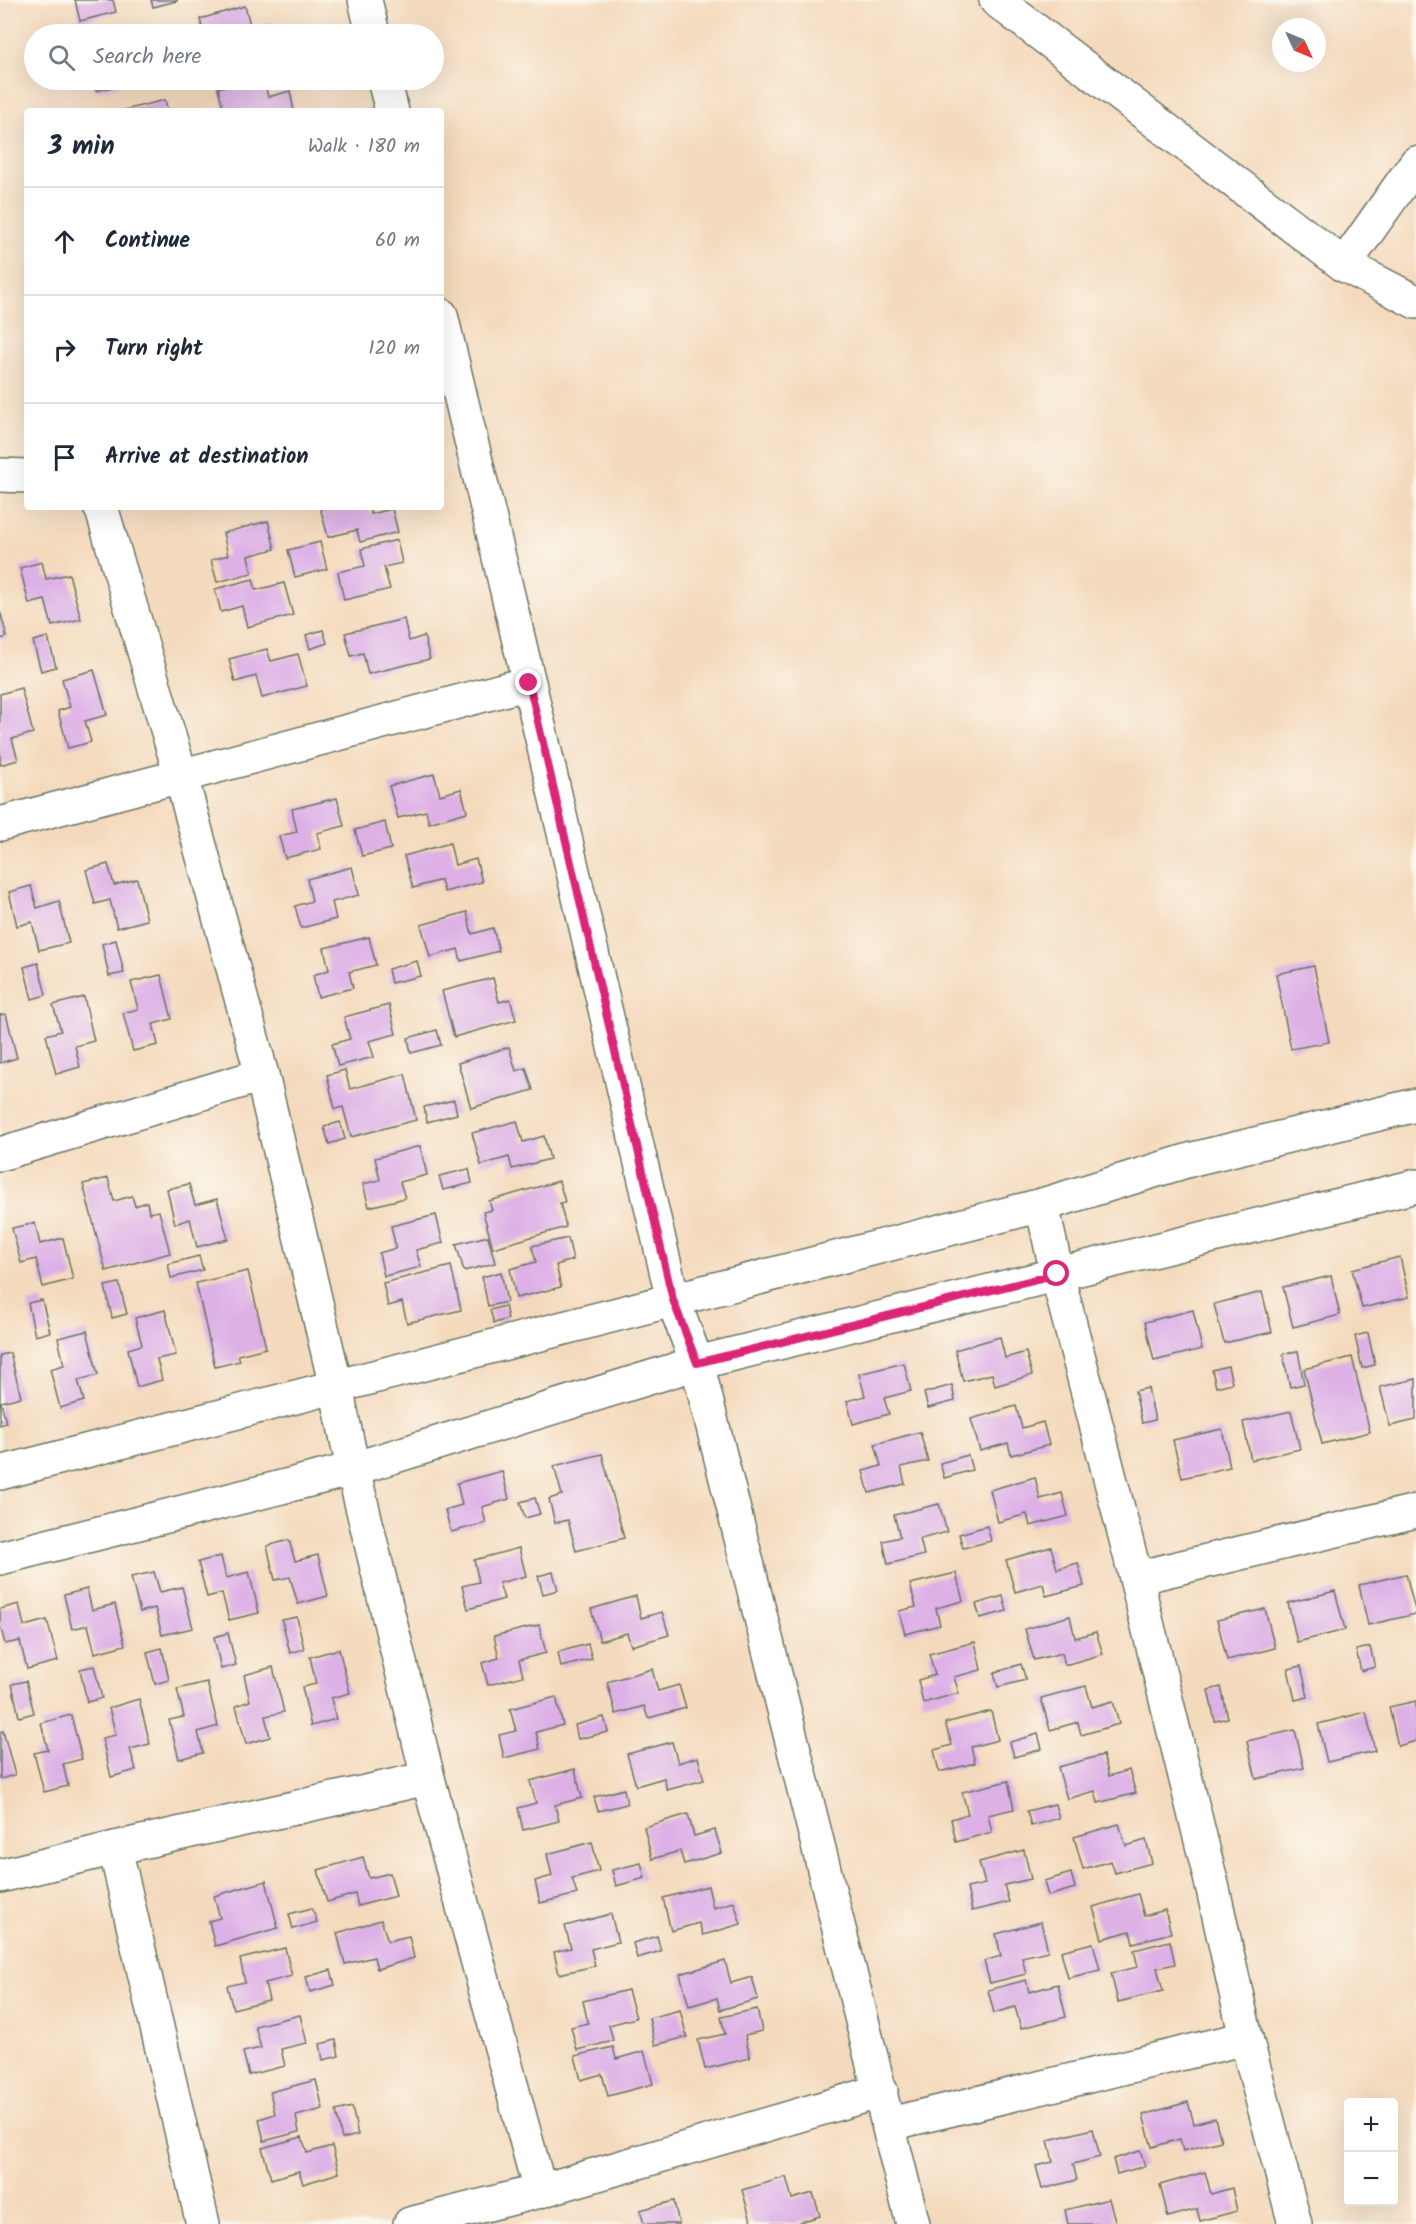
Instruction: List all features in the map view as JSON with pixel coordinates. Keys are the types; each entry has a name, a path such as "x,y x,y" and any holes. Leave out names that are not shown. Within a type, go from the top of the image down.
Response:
{"street":[{"path":"365,0 371,24"},
{"path":"996,0 1344,265 1416,302"},
{"path":"387,90 391,108"},
{"path":"1344,265 1416,163"},
{"path":"444,328 673,1300 697,1363 890,2124 913,2224"},
{"path":"0,475 24,476"},
{"path":"102,510 181,776 262,1075 336,1387 353,1469 428,1778 540,2191"},
{"path":"0,824 529,683"},
{"path":"0,1154 262,1075"},
{"path":"0,1473 1042,1205 1193,1160 1416,1105"},
{"path":"0,1558 353,1469 697,1363 1416,1186"},
{"path":"1042,1205 1057,1274 1213,1888 1246,2038 1295,2224"},
{"path":"1136,1578 1416,1511"},
{"path":"0,1876 428,1778"},
{"path":"116,1848 203,2224"},
{"path":"890,2124 1246,2038"},
{"path":"410,2224 540,2191 881,2091"}],"building":[{"path":"75,0 113,0 116,12 80,21"},
{"path":"151,0 177,0 177,1 153,7"},
{"path":"245,6 250,24 201,24 200,19"},
{"path":"219,90 266,90 268,97 290,91 293,108 223,108"},
{"path":"165,100 167,108 132,108"},
{"path":"321,510 369,510 371,514 392,510 398,532 360,542 357,530 328,537"},
{"path":"268,521 275,549 248,556 252,573 217,582 211,560 228,555 223,533"},
{"path":"397,540 402,563 384,567 390,589 344,600 338,572 365,566 361,549"},
{"path":"320,542 327,569 295,577 288,550"},
{"path":"42,562 46,579 69,574 81,619 52,626 45,600 29,604 20,568"},
{"path":"253,579 256,590 284,583 293,615 247,627 242,606 221,612 215,589"},
{"path":"0,611 7,637 0,639"},
{"path":"404,619 409,641 424,636 430,659 368,674 363,653 351,656 345,633"},
{"path":"323,630 327,643 310,649 306,635"},
{"path":"48,637 56,667 41,671 33,641"},
{"path":"267,649 271,661 298,654 307,686 262,698 256,676 235,682 229,659"},
{"path":"94,670 107,715 85,721 91,742 68,748 58,711 70,707 62,679"},
{"path":"21,688 33,733 12,739 18,760 0,765 0,694"},
{"path":"434,774 440,795 461,789 467,812 429,823 426,811 398,818 389,786"},
{"path":"337,798 344,826 317,833 321,849 285,858 279,836 297,832 292,809"},
{"path":"385,822 391,849 362,856 355,830"},
{"path":"450,843 455,865 476,859 482,882 444,892 441,880 413,888 404,856"},
{"path":"108,864 114,885 137,879 147,920 117,928 110,900 95,904 86,870"},
{"path":"352,867 359,895 332,902 336,919 301,928 295,906 312,901 307,879"},
{"path":"31,886 37,908 59,901 69,943 39,950 32,922 17,926 9,892"},
{"path":"467,912 472,934 493,928 499,951 461,961 458,949 430,957 421,925"},
{"path":"369,937 376,965 349,972 353,988 318,997 313,975 329,970 324,948"},
{"path":"116,940 124,973 109,976 102,944"},
{"path":"417,961 421,976 391,983 388,969"},
{"path":"38,963 46,995 32,999 24,967"},
{"path":"1314,966 1329,1042 1291,1049 1276,974"},
{"path":"161,975 172,1019 153,1024 158,1045 133,1051 123,1013 138,1009 131,982"},
{"path":"493,978 499,1002 510,999 516,1020 454,1037 442,991"},
{"path":"84,997 94,1041 75,1046 80,1067 56,1074 46,1035 61,1031 53,1005"},
{"path":"389,1005 396,1034 369,1041 374,1057 338,1066 332,1044 350,1039 344,1017"},
{"path":"6,1014 17,1058 0,1063 0,1015"},
{"path":"437,1030 441,1045 411,1053 408,1038"},
{"path":"509,1047 516,1071 526,1068 533,1090 471,1108 458,1063"},
{"path":"345,1070 350,1089 405,1074 416,1120 351,1137 343,1107 335,1109 327,1075"},
{"path":"454,1100 457,1114 427,1122 424,1107"},
{"path":"517,1121 523,1142 544,1136 550,1159 512,1169 509,1157 481,1165 472,1133"},
{"path":"340,1122 345,1139 329,1144 324,1127"},
{"path":"420,1146 427,1175 400,1182 405,1198 369,1207 363,1184 380,1180 375,1158"},
{"path":"469,1169 472,1183 443,1190 439,1176"},
{"path":"108,1178 114,1201 132,1196 135,1206 147,1202 149,1213 159,1211 170,1253 106,1271 83,1184"},
{"path":"559,1181 565,1202 560,1203 566,1227 493,1248 483,1212 492,1210 489,1201"},
{"path":"189,1184 195,1205 217,1199 228,1239 197,1247 190,1219 175,1224 167,1189"},
{"path":"436,1215 443,1243 416,1250 421,1267 384,1276 379,1253 396,1248 391,1226"},
{"path":"35,1223 40,1244 63,1238 73,1279 43,1287 36,1259 21,1263 12,1228"},
{"path":"488,1236 495,1263 464,1271 456,1244"},
{"path":"568,1238 573,1260 556,1265 561,1287 516,1298 510,1269 536,1262 532,1246"},
{"path":"199,1256 203,1270 171,1278 168,1264"},
{"path":"1400,1257 1409,1297 1362,1308 1352,1269"},
{"path":"451,1266 461,1310 407,1323 402,1302 388,1306 383,1283"},
{"path":"248,1271 266,1348 238,1355 240,1361 215,1367 196,1283"},
{"path":"501,1272 507,1302 488,1306 482,1277"},
{"path":"1331,1276 1340,1315 1293,1327 1283,1287"},
{"path":"119,1283 127,1314 112,1318 105,1286"},
{"path":"1262,1292 1272,1332 1224,1343 1214,1304"},
{"path":"42,1300 50,1332 35,1336 28,1303"},
{"path":"505,1306 508,1319 494,1323 490,1310"},
{"path":"165,1310 176,1355 157,1359 162,1380 137,1387 128,1349 142,1345 135,1318"},
{"path":"1193,1310 1202,1349 1154,1361 1145,1322"},
{"path":"87,1331 98,1375 78,1380 84,1401 60,1408 50,1369 64,1365 58,1338"},
{"path":"1368,1333 1375,1365 1362,1368 1355,1336"},
{"path":"1000,1337 1005,1358 1026,1352 1032,1375 995,1386 992,1374 963,1381 955,1350"},
{"path":"1298,1351 1304,1384 1290,1387 1283,1354"},
{"path":"10,1353 21,1397 1,1402 6,1423 0,1425 0,1355"},
{"path":"1352,1357 1370,1432 1322,1444 1304,1369"},
{"path":"904,1363 911,1391 884,1398 889,1414 853,1424 847,1401 865,1396 859,1374"},
{"path":"1228,1366 1232,1383 1216,1387 1212,1370"},
{"path":"1416,1379 1416,1420 1390,1426 1380,1387"},
{"path":"952,1385 955,1401 928,1408 924,1393"},
{"path":"1148,1388 1155,1420 1142,1423 1135,1391"},
{"path":"1016,1406 1022,1428 1043,1422 1049,1445 1011,1455 1008,1443 980,1451 971,1419"},
{"path":"1291,1411 1300,1449 1251,1460 1243,1422"},
{"path":"1222,1429 1230,1467 1182,1478 1173,1440"},
{"path":"920,1432 928,1461 901,1467 905,1484 869,1493 863,1471 881,1466 875,1444"},
{"path":"602,1454 624,1538 576,1551 568,1520 555,1523 549,1499 562,1495 554,1466"},
{"path":"968,1455 972,1470 944,1478 940,1463"},
{"path":"502,1471 509,1499 482,1507 486,1523 451,1532 445,1510 462,1505 457,1483"},
{"path":"1035,1477 1040,1499 1062,1493 1068,1516 1030,1526 1027,1514 998,1522 990,1490"},
{"path":"535,1498 540,1514 525,1518 520,1502"},
{"path":"939,1504 947,1532 920,1539 924,1555 888,1564 883,1541 900,1537 894,1515"},
{"path":"987,1526 991,1541 963,1548 959,1534"},
{"path":"289,1540 295,1561 318,1555 328,1596 298,1604 290,1577 275,1580 267,1546"},
{"path":"1051,1547 1057,1569 1078,1563 1084,1586 1046,1596 1043,1584 1015,1592 1006,1560"},
{"path":"519,1548 526,1576 499,1583 504,1599 468,1609 462,1586 479,1582 474,1560"},
{"path":"221,1556 226,1578 249,1572 259,1613 229,1620 222,1593 207,1597 198,1562"},
{"path":"154,1572 160,1592 182,1587 193,1628 162,1635 155,1608 140,1612 131,1577"},
{"path":"553,1572 558,1590 543,1594 538,1576"},
{"path":"956,1573 963,1601 936,1608 940,1625 905,1634 899,1611 916,1607 910,1584"},
{"path":"1406,1574 1416,1614 1368,1625 1359,1585"},
{"path":"87,1589 92,1610 115,1604 125,1645 95,1653 88,1625 72,1629 64,1595"},
{"path":"1335,1591 1345,1630 1297,1642 1288,1603"},
{"path":"636,1596 641,1618 662,1612 669,1635 631,1646 627,1633 600,1641 591,1609"},
{"path":"1003,1596 1007,1611 980,1618 976,1604"},
{"path":"19,1604 24,1626 47,1620 58,1661 27,1669 20,1641 5,1644 0,1625 0,1609"},
{"path":"1265,1609 1275,1648 1227,1660 1217,1620"},
{"path":"1070,1616 1075,1638 1096,1632 1103,1654 1065,1665 1062,1653 1034,1660 1025,1629"},
{"path":"297,1617 304,1649 290,1653 282,1620"},
{"path":"539,1625 546,1653 519,1660 523,1676 488,1685 482,1663 499,1658 494,1636"},
{"path":"228,1633 236,1665 221,1669 214,1637"},
{"path":"975,1642 981,1670 954,1677 959,1693 923,1703 918,1680 935,1675 929,1654"},
{"path":"588,1644 592,1659 561,1667 558,1652"},
{"path":"1370,1647 1375,1667 1361,1671 1356,1650"},
{"path":"162,1648 169,1680 155,1684 147,1652"},
{"path":"339,1649 350,1693 331,1698 336,1719 311,1726 302,1687 316,1684 310,1657"},
{"path":"1021,1664 1026,1680 998,1687 994,1673"},
{"path":"94,1666 102,1698 87,1702 80,1669"},
{"path":"1301,1666 1308,1697 1295,1700 1288,1669"},
{"path":"273,1667 284,1712 265,1716 270,1737 246,1744 236,1706 250,1701 244,1675"},
{"path":"652,1669 658,1691 679,1685 686,1708 648,1718 644,1706 616,1714 607,1682"},
{"path":"26,1681 34,1713 19,1717 12,1684"},
{"path":"207,1682 218,1726 198,1732 203,1753 179,1759 169,1720 184,1717 177,1689"},
{"path":"1086,1686 1092,1707 1113,1701 1119,1724 1081,1735 1078,1722 1050,1730 1041,1698"},
{"path":"1221,1687 1228,1718 1215,1721 1208,1690"},
{"path":"556,1697 563,1725 536,1732 540,1749 504,1758 499,1735 516,1731 510,1709"},
{"path":"139,1699 150,1744 130,1749 136,1770 111,1777 102,1738 116,1735 109,1708"},
{"path":"1416,1701 1416,1741 1398,1746 1389,1707"},
{"path":"991,1711 998,1740 971,1747 975,1763 939,1772 934,1750 952,1745 945,1723"},
{"path":"1366,1712 1375,1751 1327,1762 1318,1724"},
{"path":"71,1715 82,1759 63,1764 68,1786 44,1792 34,1753 48,1750 41,1723"},
{"path":"604,1717 608,1732 578,1739 575,1725"},
{"path":"1295,1730 1304,1768 1256,1779 1247,1741"},
{"path":"3,1731 15,1775 0,1779 0,1732"},
{"path":"1038,1734 1042,1749 1014,1757 1010,1742"},
{"path":"672,1742 678,1763 698,1757 704,1780 667,1790 664,1778 636,1786 627,1754"},
{"path":"1103,1755 1109,1776 1129,1770 1136,1793 1098,1803 1095,1791 1067,1799 1058,1767"},
{"path":"575,1769 582,1798 555,1805 559,1821 523,1830 518,1808 536,1803 530,1781"},
{"path":"1008,1781 1014,1809 988,1815 992,1832 956,1842 951,1819 968,1814 962,1792"},
{"path":"624,1789 627,1804 598,1811 594,1797"},
{"path":"1055,1804 1059,1818 1031,1826 1027,1811"},
{"path":"688,1814 694,1836 715,1830 722,1853 684,1864 680,1851 652,1859 644,1827"},
{"path":"1119,1824 1126,1846 1146,1840 1152,1863 1115,1873 1111,1861 1083,1869 1074,1837"},
{"path":"592,1842 599,1871 572,1878 577,1894 540,1903 535,1881 552,1876 547,1854"},
{"path":"1024,1850 1031,1879 1004,1885 1009,1902 972,1911 967,1888 985,1884 979,1862"},
{"path":"363,1857 369,1878 390,1873 396,1896 358,1906 355,1894 327,1902 318,1870"},
{"path":"641,1863 645,1878 616,1886 612,1870"},
{"path":"1071,1873 1075,1888 1048,1896 1044,1881"},
{"path":"266,1881 278,1928 215,1946 209,1921 220,1918 214,1896"},
{"path":"708,1886 713,1908 734,1902 741,1924 703,1935 699,1923 671,1931 663,1898"},
{"path":"1138,1894 1144,1916 1165,1910 1171,1933 1133,1943 1130,1931 1102,1939 1093,1907"},
{"path":"312,1908 317,1922 293,1929 289,1914"},
{"path":"611,1914 618,1942 591,1949 595,1966 559,1974 554,1952 571,1948 565,1926"},
{"path":"381,1920 388,1941 409,1936 414,1958 377,1969 374,1957 345,1964 337,1933"},
{"path":"1041,1922 1048,1951 1022,1957 1026,1974 990,1983 984,1961 1001,1956 996,1934"},
{"path":"657,1936 661,1951 637,1958 633,1943"},
{"path":"1170,1941 1175,1964 1157,1968 1163,1991 1118,2002 1111,1973 1138,1967 1134,1950"},
{"path":"1093,1943 1100,1970 1068,1978 1061,1951"},
{"path":"285,1948 292,1976 265,1983 269,2000 233,2009 227,1986 245,1982 240,1959"},
{"path":"725,1961 731,1983 752,1977 758,1999 720,2010 717,1998 689,2006 680,1974"},
{"path":"331,1970 335,1985 310,1992 306,1977"},
{"path":"1026,1980 1029,1992 1058,1984 1066,2017 1021,2028 1015,2007 994,2013 988,1990"},
{"path":"628,1990 636,2018 609,2025 613,2041 577,2050 571,2027 588,2023 583,2001"},
{"path":"757,2009 762,2031 745,2035 750,2058 705,2069 698,2040 725,2034 721,2017"},
{"path":"680,2010 687,2037 655,2045 649,2018"},
{"path":"300,2015 307,2043 281,2049 285,2066 249,2075 243,2052 261,2048 255,2026"},
{"path":"336,2040 339,2056 323,2060 320,2044"},
{"path":"613,2047 616,2059 644,2051 653,2084 608,2096 602,2074 581,2080 575,2056"},
{"path":"316,2080 323,2109 296,2116 299,2132 264,2141 259,2119 275,2114 270,2092"},
{"path":"1188,2102 1194,2124 1215,2118 1221,2141 1183,2151 1180,2139 1152,2147 1143,2115"},
{"path":"352,2107 358,2135 342,2139 336,2111"},
{"path":"1093,2129 1100,2157 1073,2164 1077,2180 1042,2189 1036,2166 1053,2162 1048,2140"},
{"path":"302,2137 307,2153 332,2146 339,2173 303,2184 299,2171 271,2179 262,2148"},
{"path":"1140,2151 1145,2166 1117,2174 1113,2159"},
{"path":"1205,2172 1211,2194 1232,2188 1237,2211 1200,2221 1197,2209 1168,2217 1160,2185"},
{"path":"786,2177 792,2199 813,2193 820,2216 794,2224 752,2224 742,2190"},
{"path":"1109,2199 1116,2224 1068,2224 1065,2210"},
{"path":"674,2201 679,2224 644,2224 640,2210"}],"route":[{"path":"529,683 673,1300 697,1363 1057,1274"}]}
